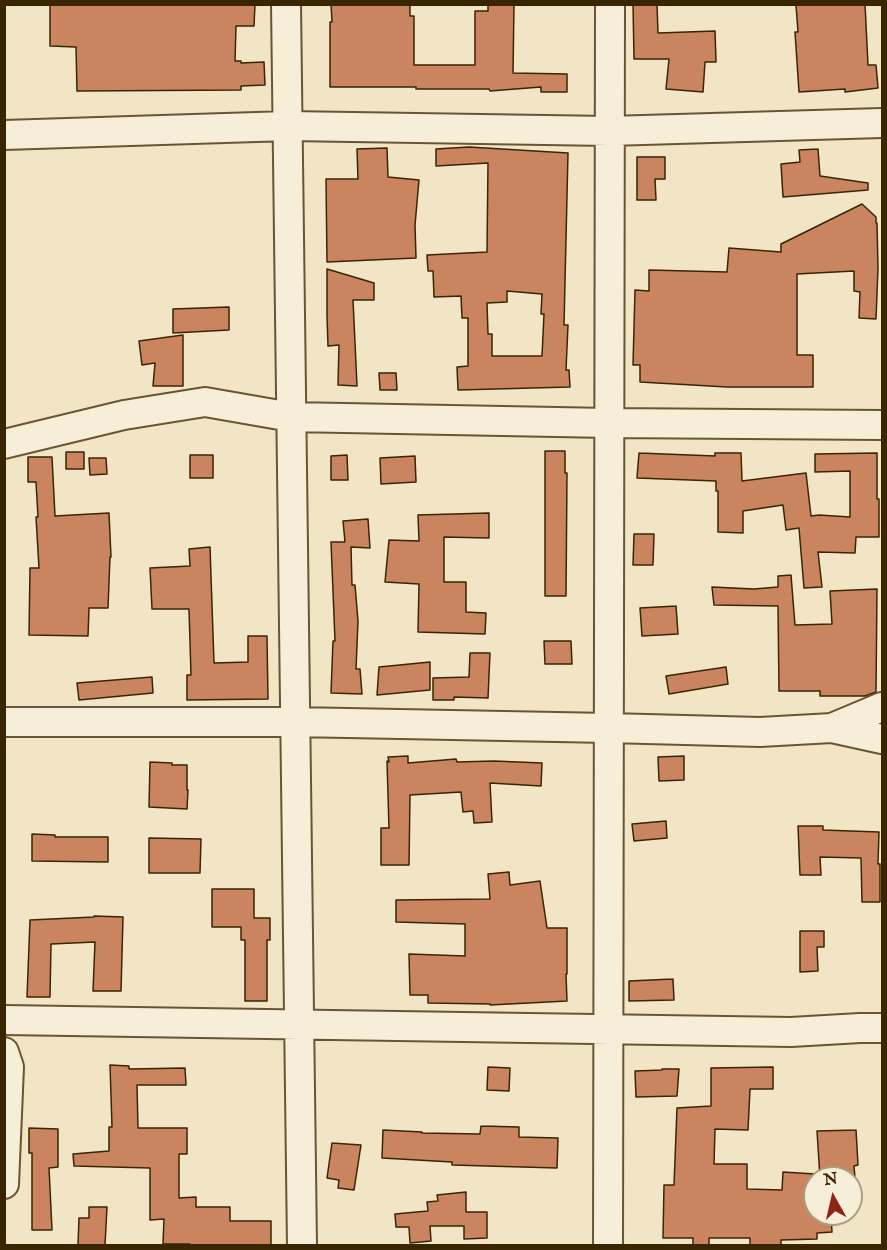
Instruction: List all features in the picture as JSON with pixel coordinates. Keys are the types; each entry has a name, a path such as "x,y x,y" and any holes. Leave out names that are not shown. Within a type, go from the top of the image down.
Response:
{"street":[{"path":"286,4 302,1245"},
{"path":"608,1245 609,4"},
{"path":"4,135 288,126 609,131 882,123"},
{"path":"4,444 124,414 205,402 291,417 882,425"},
{"path":"832,728 882,708"},
{"path":"4,722 295,722 760,732 832,728 882,739"},
{"path":"4,1020 791,1032 882,1028"},
{"path":"4,1052 9,1067 4,1184"}],"building":[{"path":"50,4 255,4 254,26 236,26 235,61 264,62 265,85 241,86 241,90 77,91 76,47 50,46"},
{"path":"331,4 410,4 410,16 414,16 414,65 475,65 475,11 488,11 488,4 514,4 513,73 567,74 567,92 541,92 541,87 490,91 489,89 416,89 416,87 330,87"},
{"path":"633,4 657,4 658,33 715,31 716,62 705,62 703,92 666,89 669,59 634,59"},
{"path":"865,4 868,65 876,65 878,88 845,92 845,89 799,92 795,32 798,32 796,5"},
{"path":"469,147 568,153 564,325 568,325 566,370 569,370 570,387 458,390 457,367 468,366 468,318 462,318 461,296 434,297 433,271 428,271 427,255 487,252 488,163 436,166 436,149","holes":["507,291 542,294 541,314 544,314 542,356 492,356 492,334 488,334 487,303 507,302"]},
{"path":"387,148 388,177 419,180 415,225 416,258 327,262 326,179 358,179 357,149"},
{"path":"818,149 820,176 868,183 868,190 783,197 781,164 800,162 799,150"},
{"path":"637,157 665,157 665,179 655,179 656,200 637,200"},
{"path":"862,204 876,217 877,223 876,319 859,318 860,292 854,291 854,271 797,274 797,355 813,355 813,387 727,387 640,382 640,365 633,365 635,290 649,291 649,270 727,272 729,248 781,252 781,244"},
{"path":"327,269 374,283 374,300 353,300 357,386 338,385 339,345 328,346"},
{"path":"229,307 229,330 173,333 173,309"},
{"path":"183,335 183,386 153,386 155,363 142,365 139,341"},
{"path":"379,373 396,373 397,390 380,390"},
{"path":"545,451 565,451 565,473 567,473 566,596 545,596"},
{"path":"66,452 84,452 84,469 66,469"},
{"path":"639,453 715,456 715,453 741,453 742,481 806,473 811,516 850,517 850,471 815,472 815,454 877,453 879,537 856,537 855,553 818,552 822,587 804,588 799,528 786,530 783,505 743,511 743,533 718,532 716,481 637,478"},
{"path":"190,455 213,455 213,478 190,478"},
{"path":"347,455 348,480 331,480 331,456"},
{"path":"415,456 416,482 381,484 380,458"},
{"path":"28,457 52,457 55,516 109,513 111,557 108,608 89,608 88,636 29,635 30,568 39,568 36,482 28,482"},
{"path":"89,458 106,458 107,474 90,475"},
{"path":"489,513 489,538 444,537 444,582 466,582 466,612 486,613 485,634 418,632 419,584 385,582 389,540 419,541 418,515"},
{"path":"368,519 370,548 351,547 352,585 355,585 358,621 356,669 360,669 362,694 331,693 333,641 335,641 331,542 345,542 343,521"},
{"path":"634,534 654,534 653,565 633,565"},
{"path":"210,547 214,663 248,662 248,636 267,636 268,699 187,700 187,675 191,675 189,609 152,609 150,568 190,566 189,549"},
{"path":"791,575 795,625 832,624 830,591 877,589 876,692 865,696 820,696 820,691 779,691 778,606 714,605 712,587 754,589 778,587 778,576"},
{"path":"676,606 678,634 642,636 640,608"},
{"path":"544,641 571,641 572,664 545,664"},
{"path":"470,653 490,653 488,698 454,697 454,700 433,700 433,678 469,677"},
{"path":"430,662 430,690 377,695 379,667"},
{"path":"726,667 728,684 669,694 666,676"},
{"path":"152,677 153,693 79,700 77,683"},
{"path":"408,756 408,763 456,759 457,762 542,763 541,786 490,783 492,822 474,823 473,811 463,812 461,792 410,795 409,865 381,865 381,828 389,828 387,761 389,762 388,757"},
{"path":"684,756 684,780 659,781 658,757"},
{"path":"150,762 187,765 187,809 149,807"},
{"path":"666,821 667,838 634,841 632,824"},
{"path":"798,826 823,826 823,830 879,832 880,902 862,902 861,858 820,857 821,875 800,875"},
{"path":"32,834 55,835 55,837 108,837 108,862 32,861"},
{"path":"149,838 201,839 200,873 149,873"},
{"path":"509,872 510,885 540,881 547,928 567,928 567,1001 490,1005 428,1003 428,995 410,995 409,954 465,956 465,924 396,922 396,900 490,899 488,874"},
{"path":"212,889 254,889 254,918 270,918 270,940 267,940 267,1001 245,1001 245,940 241,940 241,927 212,927"},
{"path":"94,916 123,917 121,991 93,991 95,942 51,944 50,997 27,997 30,920"},
{"path":"800,931 824,931 824,947 817,947 818,971 800,972"},
{"path":"673,979 674,1000 629,1001 629,981"},
{"path":"110,1065 129,1066 129,1069 185,1068 186,1085 137,1085 138,1128 187,1128 187,1154 179,1154 179,1198 196,1197 196,1207 230,1207 230,1221 271,1221 271,1245 163,1244 164,1219 150,1220 150,1168 74,1166 73,1154 109,1151 109,1127 112,1127"},
{"path":"488,1067 510,1068 509,1091 487,1090"},
{"path":"773,1067 773,1089 750,1089 748,1130 715,1129 714,1164 747,1164 747,1189 782,1190 783,1172 803,1173 803,1226 832,1226 832,1232 817,1233 817,1239 781,1240 781,1245 750,1245 750,1238 709,1238 709,1245 693,1245 693,1238 663,1238 664,1185 674,1185 677,1108 711,1106 711,1068"},
{"path":"679,1069 677,1096 636,1097 635,1071"},
{"path":"481,1126 519,1127 519,1137 558,1138 557,1168 452,1165 452,1162 382,1158 383,1130 480,1134"},
{"path":"29,1128 58,1129 58,1167 49,1168 52,1230 32,1230 32,1153 29,1153"},
{"path":"856,1130 858,1165 819,1166 817,1131"},
{"path":"332,1143 361,1145 354,1190 338,1188 339,1180 327,1178"},
{"path":"466,1192 466,1212 487,1212 487,1238 464,1239 464,1226 430,1226 431,1241 410,1243 409,1227 396,1227 395,1214 428,1211 427,1202 438,1201 437,1195"},
{"path":"89,1207 107,1207 105,1245 78,1245 79,1218 89,1218"}]}
